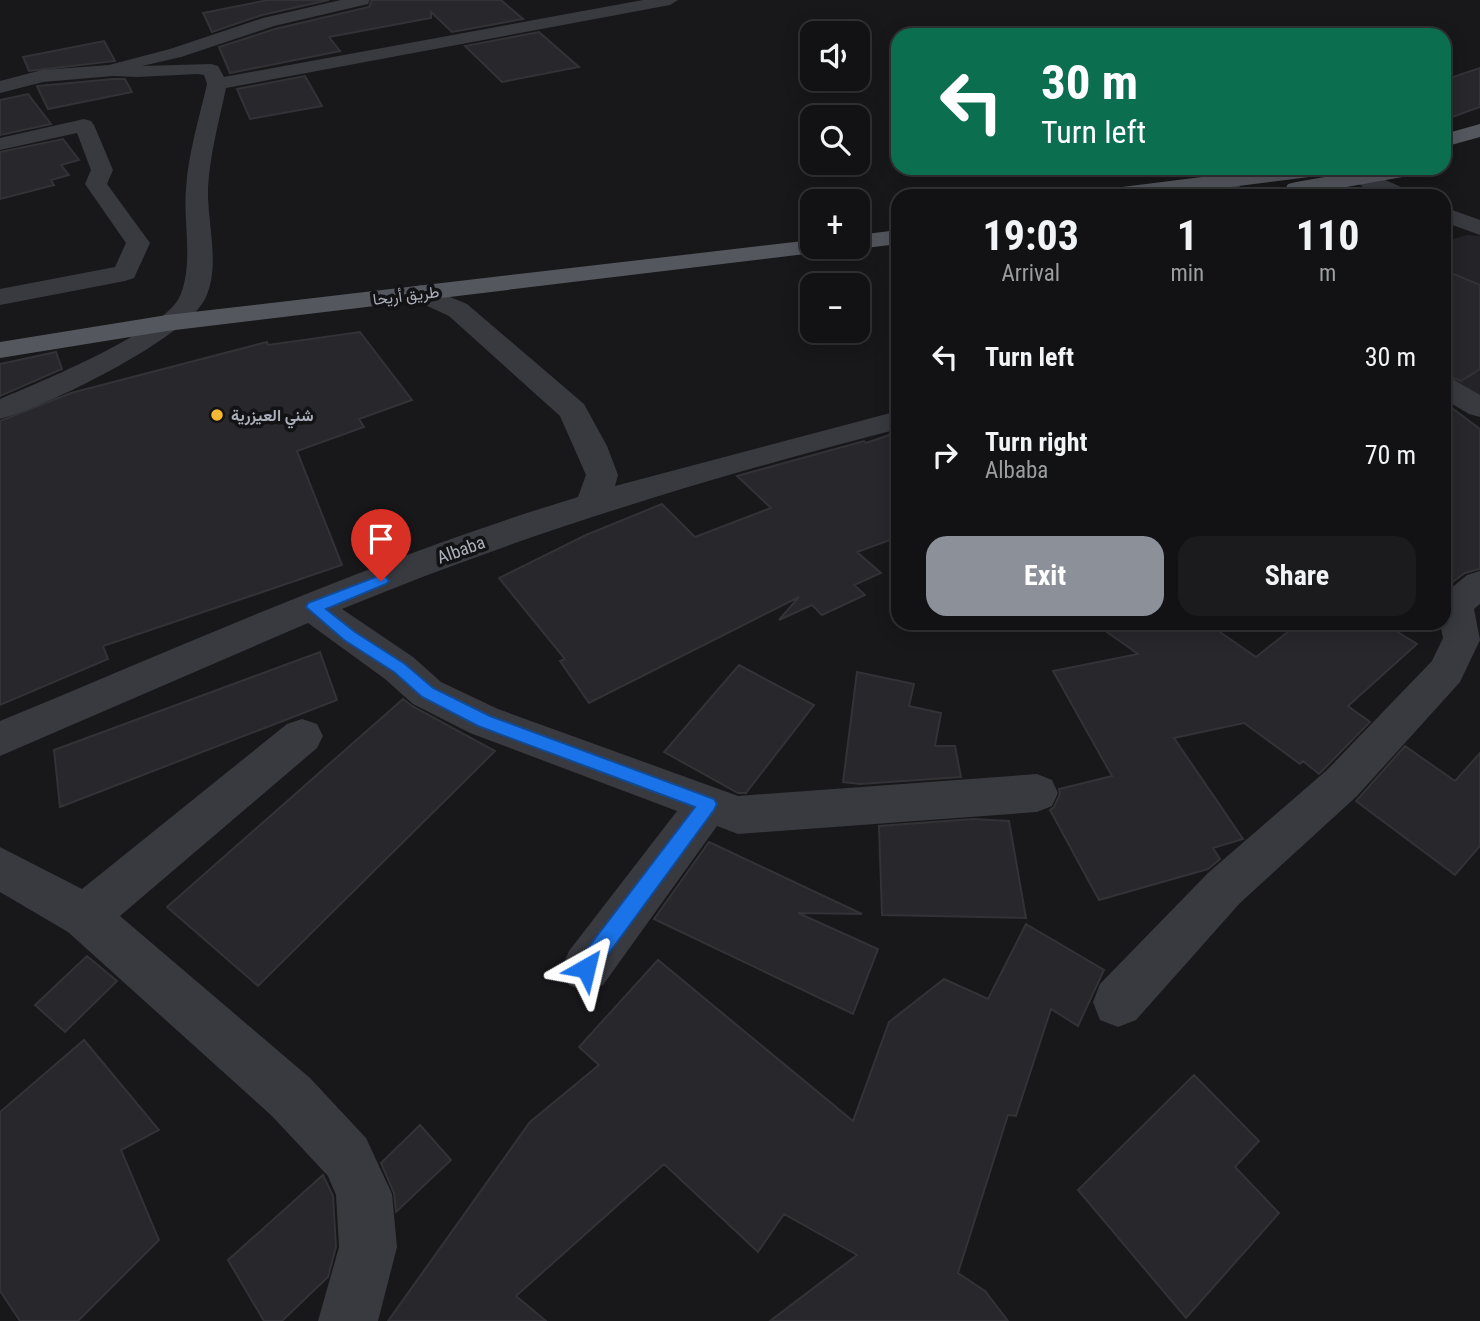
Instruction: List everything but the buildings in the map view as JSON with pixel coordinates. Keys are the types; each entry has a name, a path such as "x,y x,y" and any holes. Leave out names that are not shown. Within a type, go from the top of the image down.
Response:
{"main road":[{"path":"1451,139 1480,130"},
{"path":"1451,158 1480,149"},
{"path":"1246,189 1299,175"},
{"path":"1263,189 1380,175"},
{"path":"870,224 891,221"},
{"name":"طريق أريحا","path":"0,333 191,301 800,231"},
{"path":"870,240 891,238"},
{"name":"طريق أريحا","path":"0,350 167,323 800,249"}],"street":[{"path":"113,70 122,65 208,44 269,22 362,0"},
{"path":"217,83 670,0"},
{"path":"0,87 42,76 187,67 211,70 217,83 197,187 198,277 191,301 167,323 93,370 0,410"},
{"path":"0,144 84,125 102,170 96,184 138,243 125,273 0,297"},
{"path":"1365,178 1388,189"},
{"path":"1451,217 1479,228"},
{"path":"1451,230 1479,228"},
{"path":"421,293 458,310 573,411 592,446 602,475 592,506"},
{"path":"1451,390 1480,408"},
{"name":"Albaba","path":"0,739 313,607 472,545 738,460 891,422"},
{"path":"1118,1002 1224,888 1342,783 1446,671 1471,639 1455,605 1480,584"},
{"path":"313,607 350,636 400,668 427,693 461,710 484,721 738,815 1037,793"},
{"path":"85,916 302,736"},
{"path":"586,968 708,804"},
{"path":"0,868 85,916 291,1097 346,1157 364,1194 368,1247 348,1321"}],"shaded area":[{"path":"1467,235 1480,236 1480,399 1451,382 1451,240"}],"place":[{"name":"شني العيزرية","path":"217,415"}],"route":[{"path":"381,581 313,607 350,636 400,668 427,693 484,721 708,804 586,968"}]}
